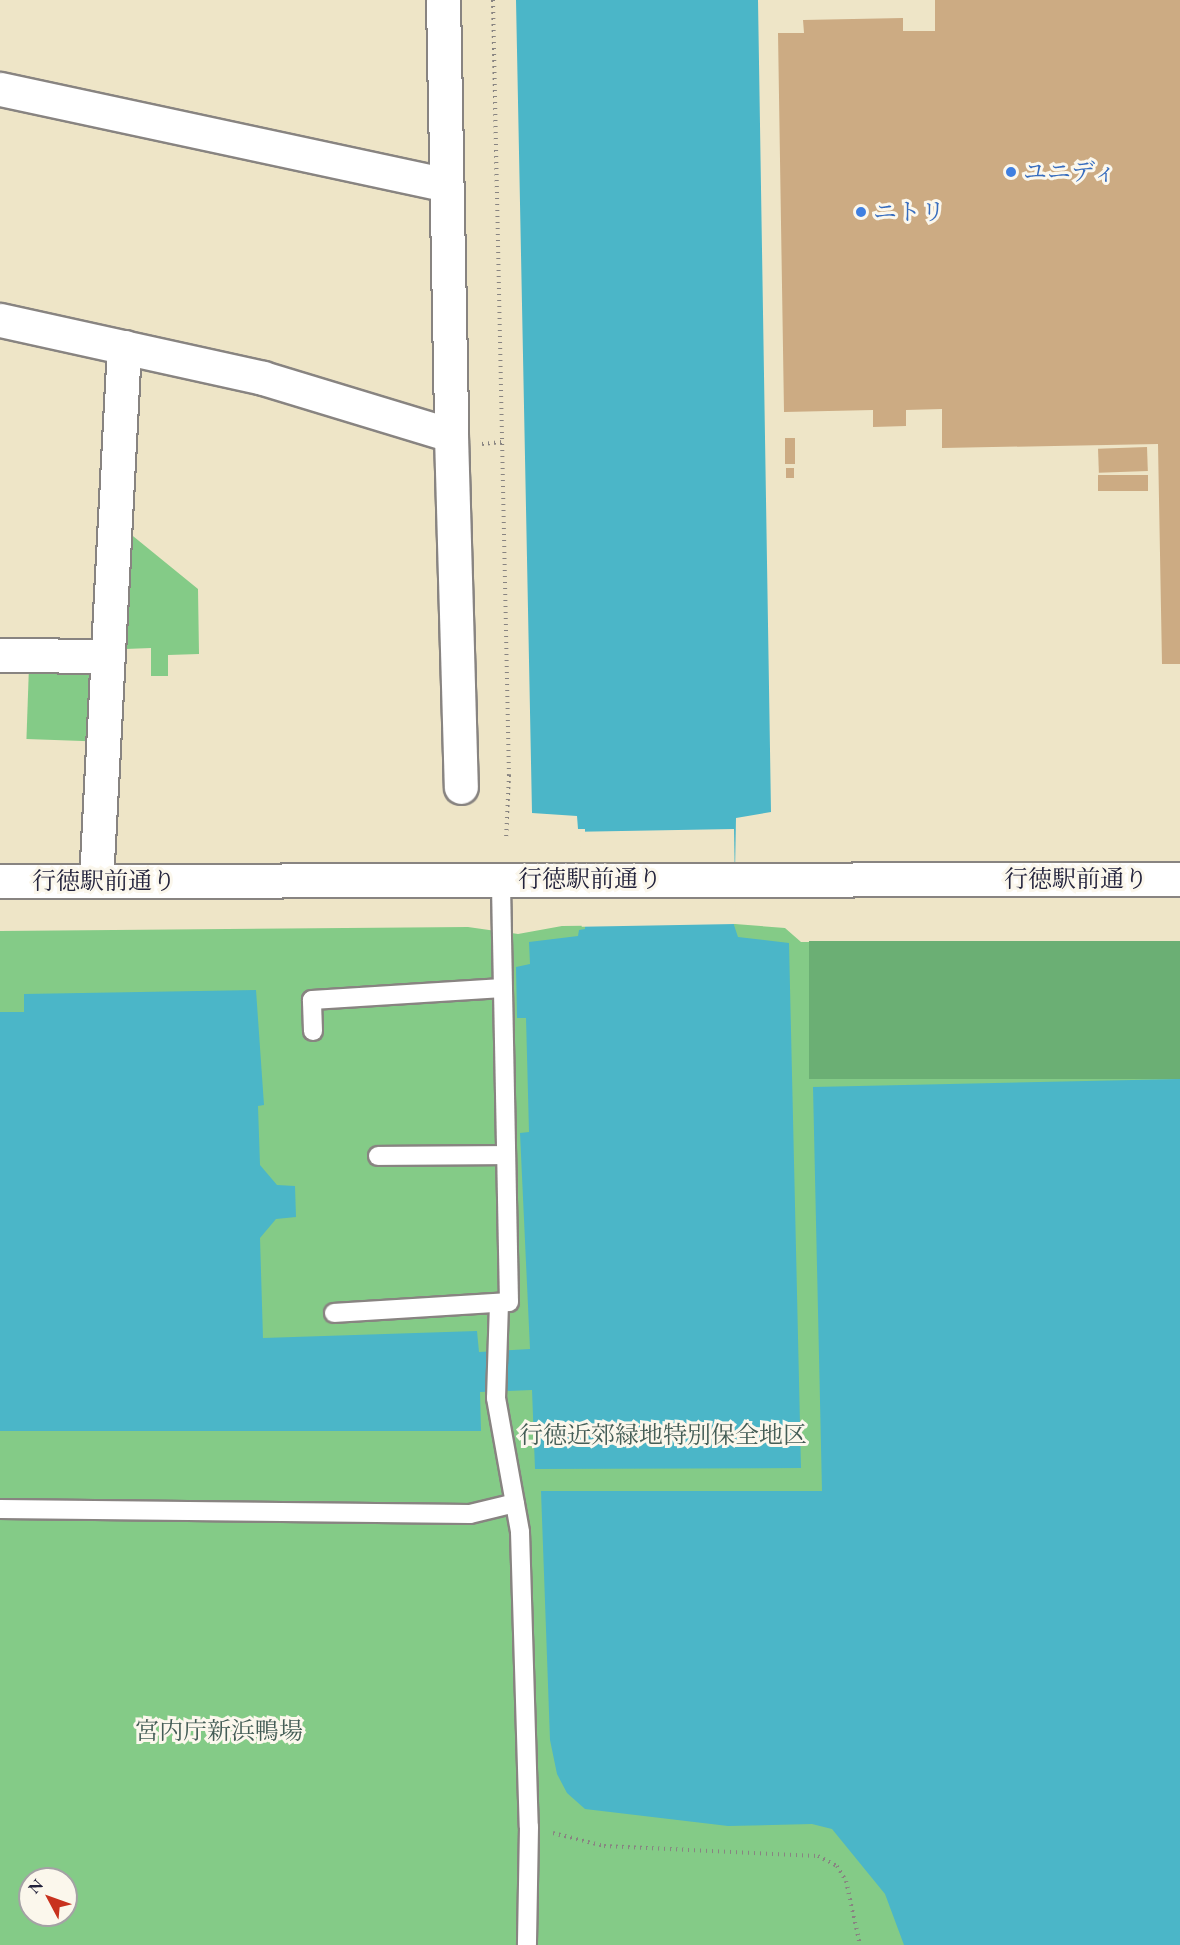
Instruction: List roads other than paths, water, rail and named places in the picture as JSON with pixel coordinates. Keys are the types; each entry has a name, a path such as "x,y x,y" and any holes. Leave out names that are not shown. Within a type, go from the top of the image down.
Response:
{"street":[{"path":"443,0 460,787"},
{"path":"0,89 447,185"},
{"path":"0,320 263,378 451,435"},
{"path":"96,881 124,347"},
{"path":"0,656 107,656"},
{"name":"行徳駅前通り","path":"0,881 1180,879"}],"lane":[{"path":"334,1312 509,1302 501,879"},
{"path":"313,1031 312,1000 503,988"},
{"path":"378,1156 506,1155"},
{"path":"499,1303 495,1347 496,1398 520,1532 529,1827 527,1945"},
{"path":"0,1509 470,1514 515,1503"}],"water":[{"path":"516,0 758,0 771,812 736,818 734,925 738,937 789,943 801,1468 535,1469 532,1390 480,1392 481,1431 0,1431 0,1012 24,1012 24,994 256,990 264,1105 258,1106 260,1165 277,1185 295,1186 296,1217 276,1219 260,1238 263,1338 477,1331 479,1352 530,1349 520,1133 529,1132 526,1018 517,1018 516,967 530,964 529,942 578,936 579,930 585,929 585,829 578,829 577,816 532,813"},
{"path":"1180,1079 1180,1945 904,1945 885,1894 832,1829 812,1824 728,1826 585,1809 567,1793 557,1774 550,1740 541,1491 822,1491 813,1087"}],"place":[{"name":"ユニディ","path":"1011,172"},
{"name":"ニトリ","path":"861,212"}],"park label":[{"name":"行徳近郊緑地特別保全地区","path":"663,1435"},
{"name":"宮内庁新浜鴨場","path":"219,1731"}]}
